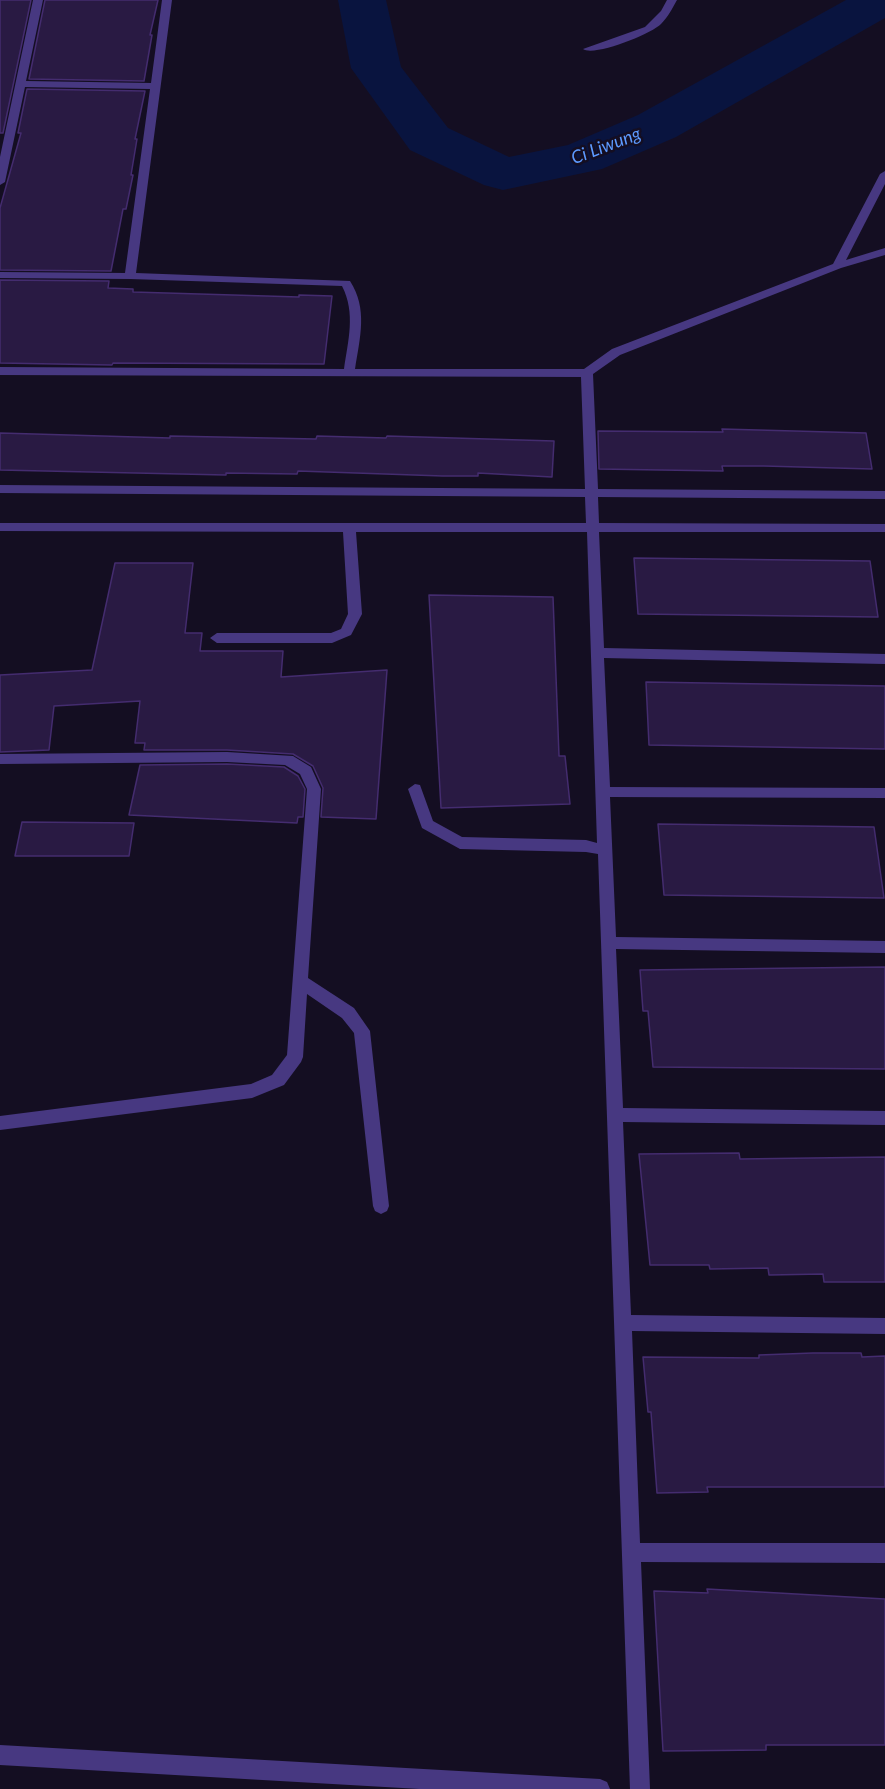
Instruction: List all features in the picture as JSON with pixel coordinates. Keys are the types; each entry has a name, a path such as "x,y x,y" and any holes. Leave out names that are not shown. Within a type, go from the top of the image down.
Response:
{"street":[{"path":"0,182 38,0"},
{"path":"130,276 167,0"},
{"path":"588,49 642,33 660,22 672,0"},
{"path":"20,84 154,86"},
{"path":"837,266 885,174"},
{"path":"0,371 587,374 616,352 837,266 885,251"},
{"path":"0,275 130,276 346,284 354,296 358,310 349,371"},
{"path":"587,374 640,1789"},
{"path":"0,489 885,495"},
{"path":"0,527 885,528"},
{"path":"217,638 332,638 346,632 355,614 349,527"},
{"path":"597,653 885,659"},
{"path":"0,759 227,757 288,760 306,771 314,789 295,1057 278,1080 252,1091 0,1123"},
{"path":"415,789 427,824 460,843 586,846 605,850"},
{"path":"603,792 885,793"},
{"path":"608,944 885,947"},
{"path":"300,981 348,1013 362,1030 381,1206"},
{"path":"614,1115 885,1118"},
{"path":"623,1323 885,1326"},
{"path":"632,1552 885,1553"},
{"path":"0,1755 600,1789"}],"building":[{"path":"0,0 31,0 3,133 0,133"},
{"path":"45,0 158,0 150,35 152,35 144,81 29,79"},
{"path":"27,89 145,91 135,139 137,139 131,175 133,175 126,209 123,209 111,271 0,270 0,208 21,133 18,133"},
{"path":"0,280 109,281 108,288 133,289 133,292 332,296 324,364 0,363"},
{"path":"722,429 866,433 872,469 722,466 723,471 599,469 598,431 723,432"},
{"path":"0,433 170,438 170,436 316,439 317,436 386,438 387,436 554,441 552,477 478,473 478,476 443,476 298,471 297,474 226,473 226,475 0,470"},
{"path":"634,558 870,561 878,617 638,614"},
{"path":"115,563 193,563 185,633 202,633 200,651 283,651 281,677 387,670 376,819 321,817 323,788 313,766 293,754 227,750 144,750 145,743 135,743 140,701 54,706 49,750 0,752 0,675 92,670"},
{"path":"429,595 553,597 559,756 565,756 570,804 441,808"},
{"path":"646,682 885,686 885,749 649,745"},
{"path":"227,764 284,767 298,776 305,789 303,817 298,817 297,823 129,815 140,765"},
{"path":"22,822 134,823 129,856 15,856"},
{"path":"658,824 874,827 884,898 664,895"},
{"path":"885,967 885,1069 653,1067 648,1011 643,1011 640,970"},
{"path":"739,1153 740,1159 885,1157 885,1282 824,1282 823,1274 769,1275 768,1268 710,1269 709,1265 650,1265 639,1154"},
{"path":"861,1353 862,1357 885,1356 885,1487 707,1487 708,1492 657,1493 651,1412 648,1412 643,1357 759,1358 759,1355"},
{"path":"707,1589 885,1599 885,1745 766,1745 766,1750 663,1751 654,1591 708,1593"}],"waterway":[{"name":"Ci Liwung","path":"362,0 376,68 429,139 503,174 583,158 657,126 882,0"}]}
